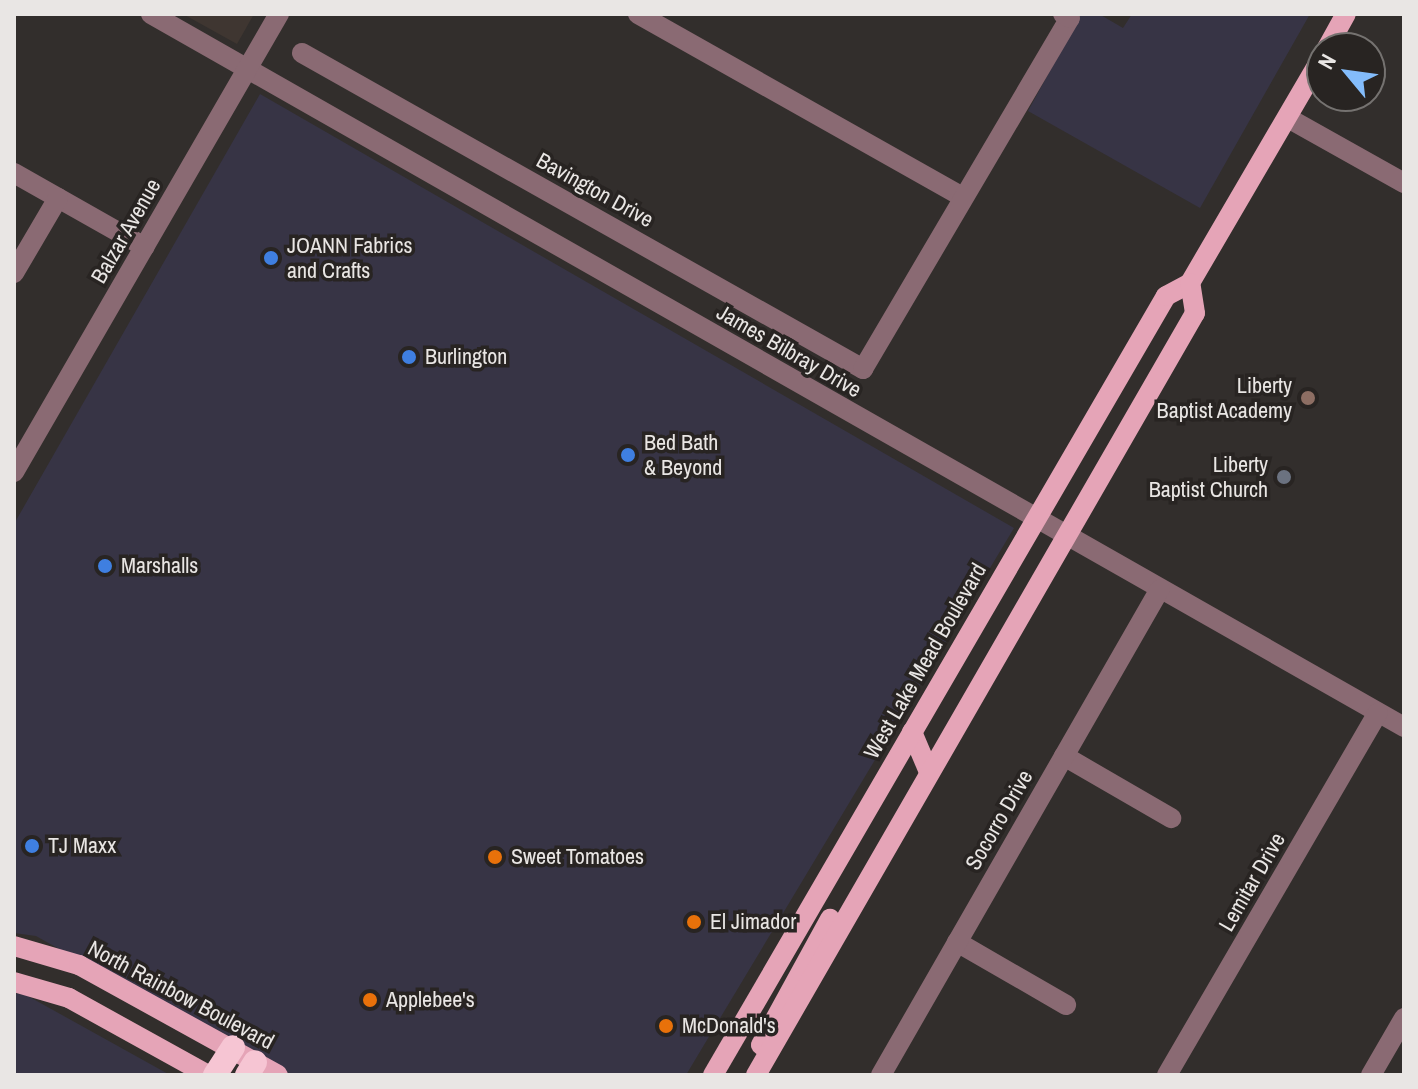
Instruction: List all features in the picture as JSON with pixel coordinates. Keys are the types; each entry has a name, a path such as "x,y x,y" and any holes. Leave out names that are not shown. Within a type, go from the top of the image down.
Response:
{"highway":[{"path":"215,1075 233,1047"}],"main road":[{"path":"1336,32 1346,14"},
{"name":"West Lake Mead Boulevard","path":"713,1075 1166,296 1190,283 1306,86"},
{"path":"753,1075 1195,313 1190,283"},
{"path":"912,732 929,772"},
{"path":"753,1075 772,1019 875,840 899,825"},
{"path":"800,924 820,935"},
{"name":"North Rainbow Boulevard","path":"14,946 79,965 233,1047 251,1068 278,1075"},
{"path":"14,982 69,998 208,1075"}],"street":[{"name":"James Bilbray Drive","path":"151,14 1404,727"},
{"name":"Balzar Avenue","path":"14,472 279,14"},
{"path":"638,14 963,197 1066,16"},
{"name":"Bavington Drive","path":"302,53 863,369 963,197"},
{"path":"1288,118 1404,183"},
{"path":"14,173 145,247"},
{"path":"14,273 58,198"},
{"name":"Socorro Drive","path":"881,1075 1160,589"},
{"name":"Lemitar Drive","path":"1167,1075 1378,713"},
{"path":"1064,756 1171,818"},
{"path":"957,942 1066,1005"},
{"path":"1371,1075 1403,1022"}],"shaded area":[{"path":"183,14 254,14 237,44"},
{"path":"1081,14 1099,14 1123,28 1132,14 1310,14 1200,208 1028,111"},
{"path":"260,94 1014,528 686,1075 284,1075 36,936 14,933 14,524"},
{"path":"14,993 26,995 170,1075 14,1075"}],"place":[{"name":"JOANN Fabrics and Crafts","path":"271,258"},
{"name":"Burlington","path":"409,357"},
{"name":"Liberty Baptist Academy","path":"1308,398"},
{"name":"Bed Bath & Beyond","path":"628,455"},
{"name":"Liberty Baptist Church","path":"1284,477"},
{"name":"Marshalls","path":"105,566"},
{"name":"TJ Maxx","path":"32,846"},
{"name":"Sweet Tomatoes","path":"495,857"},
{"name":"El Jimador","path":"694,922"},
{"name":"Applebee's","path":"370,1000"},
{"name":"McDonald's","path":"666,1026"}]}
